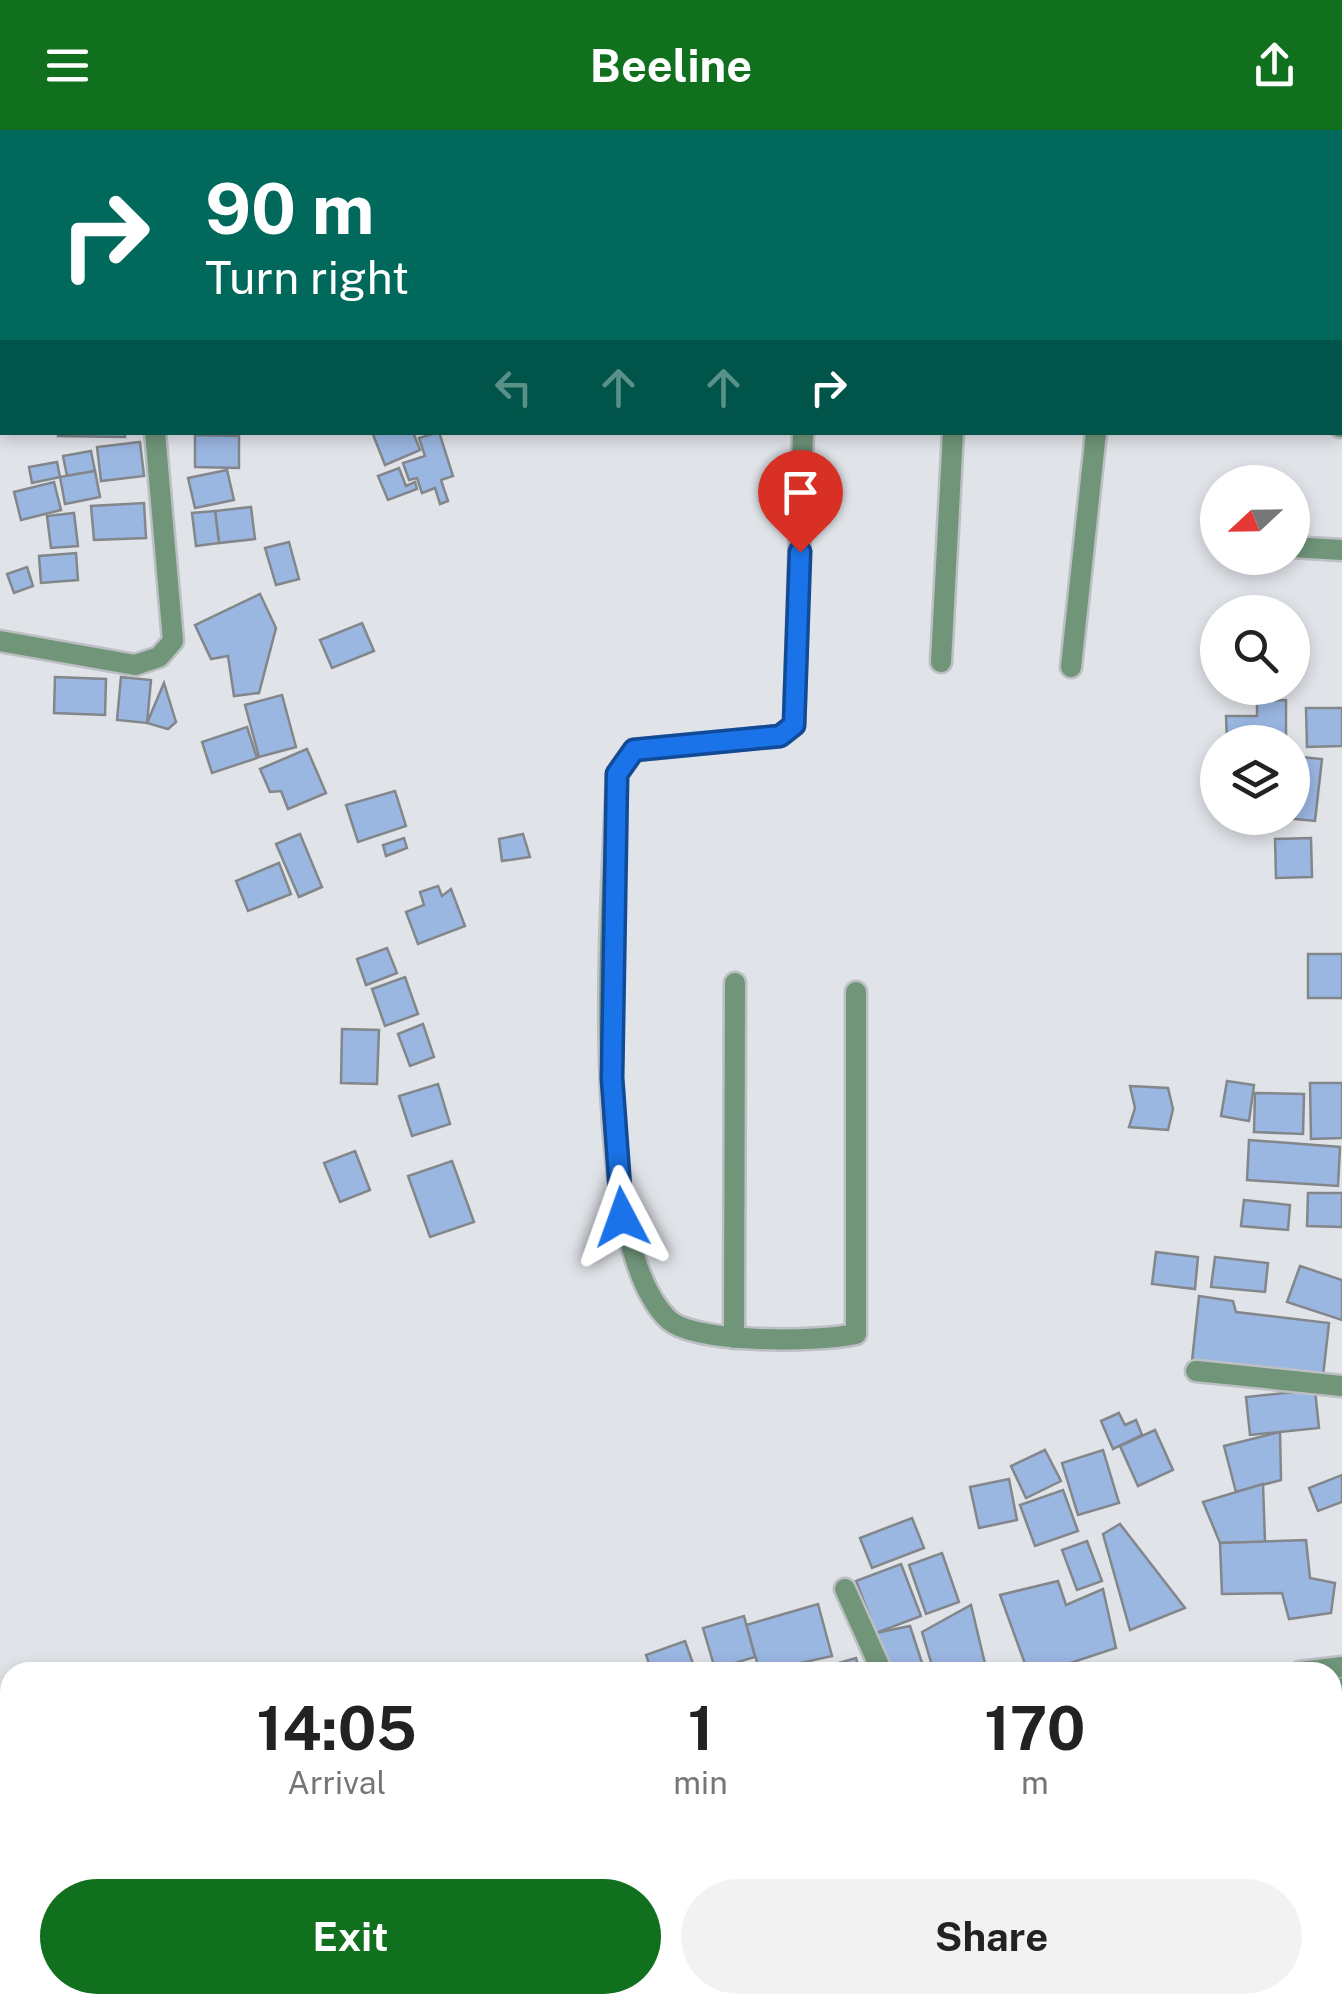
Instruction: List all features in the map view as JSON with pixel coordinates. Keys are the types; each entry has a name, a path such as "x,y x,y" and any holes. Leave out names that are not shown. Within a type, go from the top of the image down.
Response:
{"street":[{"path":"0,641 136,665 168,651 173,642 155,435"},
{"path":"803,435 794,725 780,736 634,750 617,774 612,1078 622,1217 653,1302 672,1323 696,1335 734,1338 856,1334 856,992"},
{"path":"941,662 954,435"},
{"path":"1071,667 1096,435"},
{"path":"1310,548 1342,550"},
{"path":"734,983 734,1338"},
{"path":"1196,1371 1342,1386"},
{"path":"845,1589 878,1662"}],"building":[{"path":"125,435 125,437 58,436"},
{"path":"195,435 239,436 239,468 195,467"},
{"path":"373,435 414,435 420,450 385,465"},
{"path":"440,435 453,476 441,480 448,501 440,504 435,488 422,493 417,478 409,480 403,463 425,456 419,438"},
{"path":"140,442 144,476 101,481 97,447"},
{"path":"91,451 95,471 67,476 63,456"},
{"path":"57,462 60,477 32,483 29,467"},
{"path":"399,468 406,486 415,482 417,489 388,500 378,476"},
{"path":"227,470 234,500 195,508 188,478"},
{"path":"95,471 100,497 65,504 60,477"},
{"path":"54,482 61,510 21,520 14,492"},
{"path":"144,503 146,538 94,540 91,506"},
{"path":"251,507 255,539 219,543 215,511"},
{"path":"215,511 219,543 196,546 192,513"},
{"path":"74,513 78,546 51,548 47,516"},
{"path":"289,542 299,579 276,585 265,548"},
{"path":"76,553 78,580 41,583 39,556"},
{"path":"27,567 33,586 14,593 7,574"},
{"path":"260,594 276,628 259,693 234,696 228,656 211,659 195,625"},
{"path":"362,623 374,651 332,668 320,640"},
{"path":"55,677 106,679 105,715 54,713"},
{"path":"121,677 151,680 147,723 117,720"},
{"path":"164,683 176,722 168,729 147,723"},
{"path":"282,695 296,747 259,757 245,705"},
{"path":"1257,705 1286,705 1286,725 1226,725 1226,716 1257,716"},
{"path":"1306,708 1342,708 1342,746 1310,747 1310,725 1306,725"},
{"path":"247,727 257,758 212,773 202,742"},
{"path":"307,749 326,793 288,809 281,791 270,792 260,769"},
{"path":"1310,758 1322,759 1315,821 1310,821"},
{"path":"395,791 406,826 358,842 346,805"},
{"path":"300,834 322,887 299,897 276,844"},
{"path":"523,834 530,857 502,861 499,839"},
{"path":"404,838 407,848 386,856 383,845"},
{"path":"1311,838 1312,877 1276,878 1275,839"},
{"path":"279,863 291,894 248,911 236,881"},
{"path":"438,886 442,896 451,889 465,926 418,944 406,912 424,905 420,892"},
{"path":"387,948 397,973 366,985 357,959"},
{"path":"1308,954 1342,954 1342,998 1308,998"},
{"path":"405,977 418,1014 385,1026 372,989"},
{"path":"423,1024 434,1057 410,1066 398,1034"},
{"path":"342,1029 379,1030 377,1084 341,1083"},
{"path":"1227,1081 1254,1085 1249,1121 1221,1116"},
{"path":"1310,1083 1342,1083 1342,1138 1311,1139"},
{"path":"438,1084 450,1124 412,1136 399,1096"},
{"path":"1130,1086 1168,1088 1173,1109 1168,1130 1129,1127 1135,1108"},
{"path":"1255,1093 1304,1094 1303,1134 1254,1132"},
{"path":"1249,1140 1340,1147 1338,1186 1247,1180"},
{"path":"355,1151 370,1190 340,1202 324,1163"},
{"path":"452,1161 474,1222 430,1237 408,1176"},
{"path":"1308,1193 1342,1193 1342,1227 1307,1226"},
{"path":"1244,1200 1290,1205 1288,1230 1241,1226"},
{"path":"1156,1252 1198,1257 1195,1289 1152,1284"},
{"path":"1215,1257 1268,1263 1265,1292 1211,1287"},
{"path":"1300,1266 1342,1280 1342,1320 1287,1302"},
{"path":"1199,1296 1233,1301 1236,1312 1329,1323 1323,1376 1192,1361"},
{"path":"1315,1390 1319,1428 1250,1435 1246,1397"},
{"path":"1119,1413 1125,1425 1136,1420 1142,1435 1113,1449 1101,1421"},
{"path":"1155,1430 1173,1470 1138,1486 1120,1446"},
{"path":"1280,1432 1281,1480 1236,1492 1224,1446"},
{"path":"1045,1450 1061,1481 1026,1498 1011,1466"},
{"path":"1103,1450 1119,1503 1078,1515 1062,1463"},
{"path":"1342,1475 1342,1502 1318,1511 1309,1488"},
{"path":"1009,1479 1017,1520 979,1528 970,1487"},
{"path":"1263,1484 1265,1542 1220,1543 1203,1502"},
{"path":"1063,1490 1078,1531 1035,1546 1020,1505"},
{"path":"912,1518 924,1548 872,1568 860,1538"},
{"path":"1120,1524 1185,1608 1130,1630 1103,1534"},
{"path":"1306,1540 1310,1578 1335,1583 1331,1613 1289,1619 1282,1593 1222,1594 1220,1543"},
{"path":"1087,1541 1102,1581 1077,1590 1062,1550"},
{"path":"942,1553 959,1602 926,1614 909,1565"},
{"path":"901,1564 921,1616 876,1633 856,1581"},
{"path":"1058,1581 1066,1605 1103,1589 1116,1648 1073,1662 1024,1662 1000,1595"},
{"path":"818,1604 832,1656 805,1662 757,1662 746,1625"},
{"path":"971,1605 985,1662 931,1662 922,1632"},
{"path":"744,1616 755,1657 713,1662 703,1628"},
{"path":"910,1626 922,1662 887,1662 876,1633"},
{"path":"685,1641 692,1662 648,1662 646,1655"}],"route":[{"path":"622,1217 612,1078 611,932 617,774 634,750 780,736 794,725 800,552"}]}
